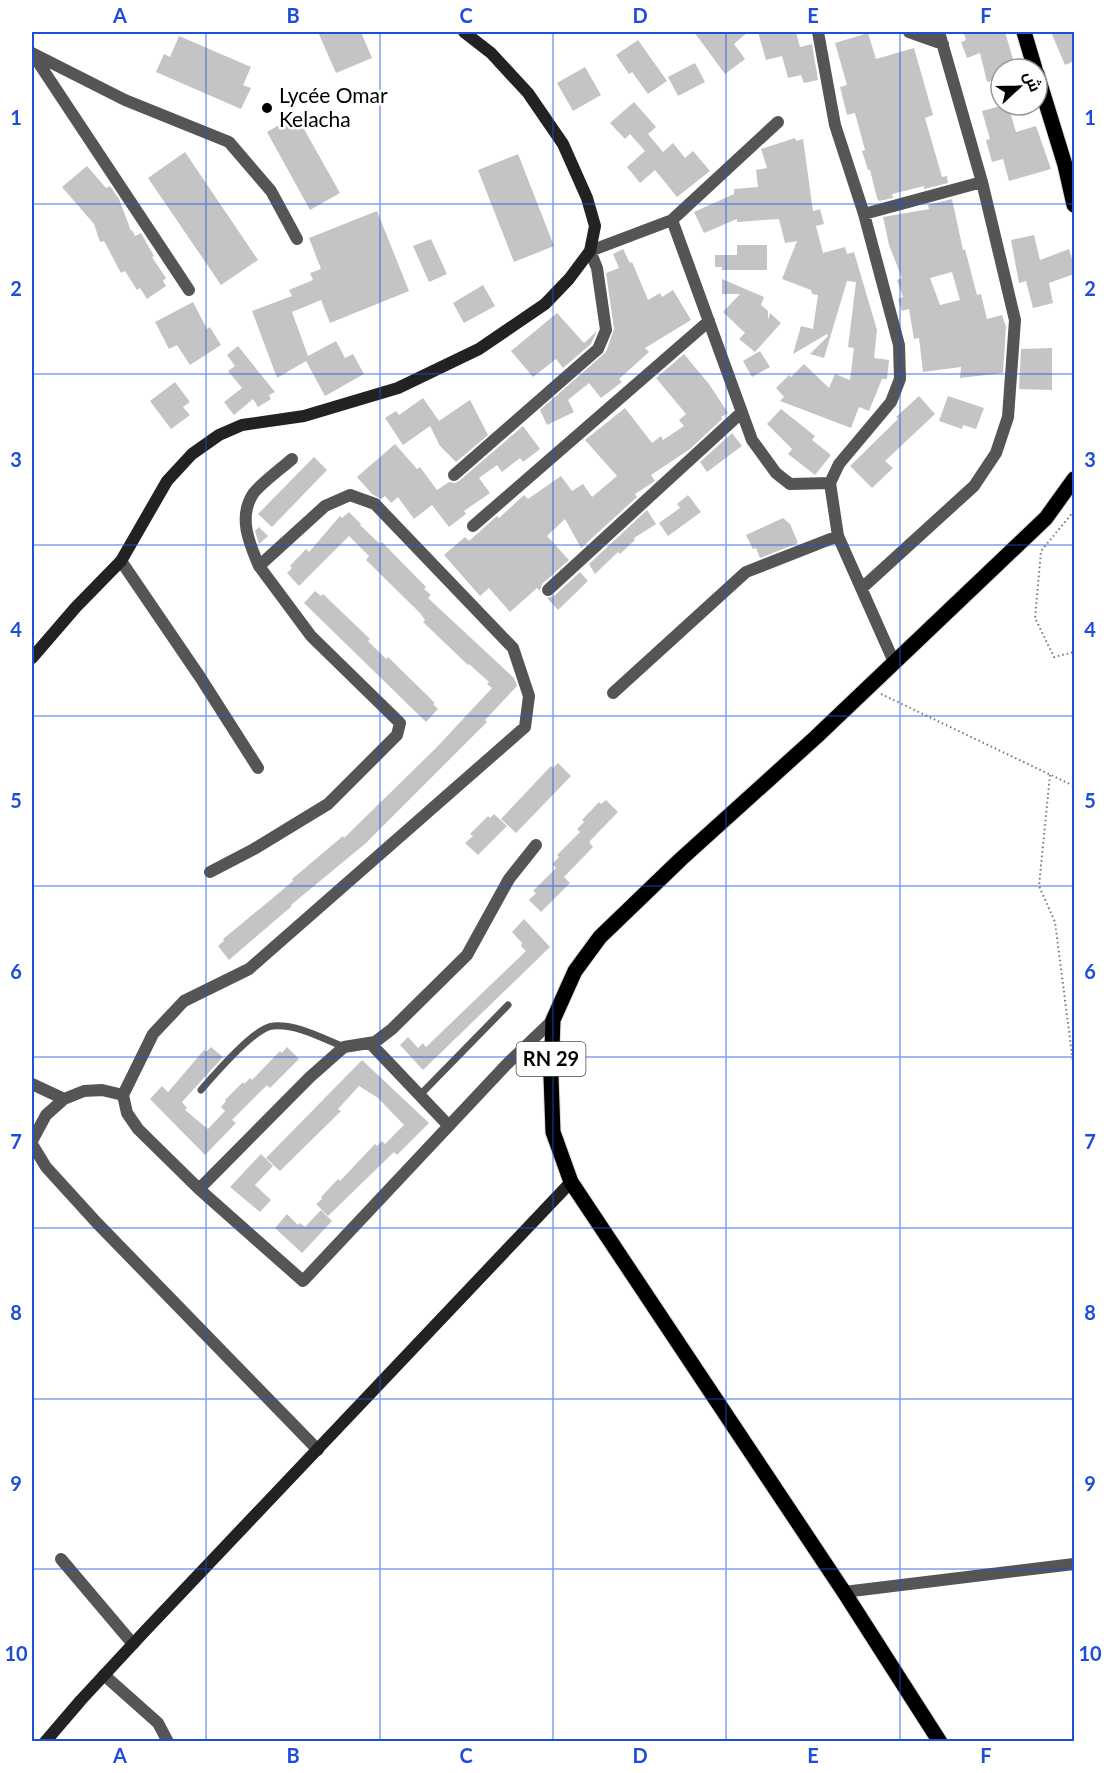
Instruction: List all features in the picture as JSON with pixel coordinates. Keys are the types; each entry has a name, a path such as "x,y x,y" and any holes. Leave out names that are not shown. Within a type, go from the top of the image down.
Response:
{"main road":[{"path":"32,658 76,607 121,561 167,481 192,454 219,435 242,425 304,416 398,388 479,350 545,304 569,279 590,251 595,226 587,198 563,144 528,93 490,53 464,32"},
{"path":"1024,32 1031,57"},
{"path":"1049,113 1065,165 1074,205"},
{"name":"RN 29","path":"940,1742 844,1592 571,1182 554,1132 551,1077 553,1020 575,971 600,938 681,859 816,737 1046,518 1074,479"},
{"path":"45,1742 133,1644 571,1182"}],"street":[{"path":"818,32 835,125 864,214 899,345 900,379 891,402 839,464 830,483 838,536 894,662"},
{"path":"862,588 974,486 996,453 1008,417 1015,320 982,182 941,38 909,32"},
{"path":"32,54 124,100 229,142 271,191 297,239"},
{"path":"32,54 189,290"},
{"path":"454,475 598,349 606,330 597,268 590,251 672,220 778,122"},
{"path":"864,214 982,182"},
{"path":"672,220 752,440 776,473 790,484 830,483"},
{"path":"473,526 709,321"},
{"path":"548,590 742,412"},
{"path":"210,872 254,849 328,804 397,735 400,723 311,636 259,566 250,545 245,518 254,494 292,459"},
{"path":"259,566 325,506 350,495 375,504 513,648 529,696 525,727 249,969 184,1001 153,1034 123,1095 128,1113 138,1129 199,1189 303,1281 506,1065 553,1020"},
{"path":"613,693 746,572 838,536"},
{"path":"121,561 200,677 258,768"},
{"path":"199,1189 310,1077 344,1047 371,1044 392,1029 467,955 509,879 536,845"},
{"path":"371,1044 449,1126"},
{"path":"32,1084 64,1099"},
{"path":"123,1095 102,1090 84,1091 64,1099 46,1115 32,1142 46,1167 97,1222 318,1449"},
{"path":"61,1559 133,1644"},
{"path":"844,1592 1074,1564"},
{"path":"104,1675 158,1723 168,1742"}],"lane":[{"path":"420,1095 508,1005"},
{"path":"201,1090 249,1039 271,1026 301,1030 344,1047"}],"path":[{"path":"1074,511 1041,551 1035,618 1054,657 1074,652"},
{"path":"868,687 1074,786"},
{"path":"1050,775 1040,885 1055,922 1074,1070"}],"building":[{"path":"318,32 361,32 372,58 336,73"},
{"path":"694,32 748,32 734,44 745,59 725,74"},
{"path":"758,32 796,32 800,47 812,44 818,80 804,83 801,75 788,78 782,56 766,60"},
{"path":"963,32 1005,32 1012,57 989,57 989,81 987,82 980,53 967,58 961,42 966,40"},
{"path":"1051,32 1071,32 1074,40 1074,61 1065,65"},
{"path":"868,33 876,59 914,48 933,115 925,118 942,177 947,176 948,183 892,194 893,198 879,201 877,198 870,170 868,170 862,151 865,150 855,113 847,115 840,87 847,85 835,43"},
{"path":"179,36 251,67 243,85 251,88 241,109 156,72 164,54 170,57"},
{"path":"638,40 667,81 648,94 632,72 629,74 616,55"},
{"path":"695,63 705,82 678,96 668,77"},
{"path":"585,67 601,95 573,111 557,83"},
{"path":"634,102 656,127 648,134 663,152 673,143 685,158 693,151 710,171 677,197 655,170 640,183 627,167 645,151 630,134 625,139 610,123"},
{"path":"989,109 989,117 1012,117 1016,132 1036,126 1051,169 1009,181 1003,159 992,162 986,140 990,139 982,111"},
{"path":"296,115 340,193 310,210 267,132"},
{"path":"795,138 796,141 803,139 813,211 820,209 824,224 816,226 823,253 845,247 847,254 854,252 877,330 874,358 889,360 887,379 882,379 869,411 859,407 851,428 780,401 784,397 776,388 804,364 829,388 835,374 850,380 854,348 848,347 856,282 847,281 824,358 810,354 828,336 827,334 793,354 801,326 813,329 818,295 782,279 797,241 785,243 779,219 737,222 737,219 704,233 694,212 734,194 734,189 758,187 756,170 767,168 761,149"},
{"path":"185,152 258,260 221,285 148,178"},
{"path":"518,154 554,246 514,262 478,170"},
{"path":"87,166 106,188 110,186 119,199 131,231 135,236 141,233 154,256 152,257 166,278 163,281 166,286 147,299 140,288 137,290 125,271 121,273 104,241 100,242 94,224 62,187"},
{"path":"952,199 963,250 965,249 977,295 981,294 987,319 1002,315 1006,327 1003,373 960,378 961,367 923,372 919,338 914,339 909,309 902,311 898,299 903,297 897,280 902,278 889,245 883,217 929,209 928,205","holes":["952,272 960,300 940,305 930,278"]},
{"path":"377,211 409,291 330,323 321,300 292,312 308,356 336,341 345,358 353,354 364,374 325,396 306,361 277,378 252,311 292,296 289,290 313,280 310,273 321,269 309,238"},
{"path":"1034,235 1040,260 1069,249 1074,274 1049,283 1053,303 1033,308 1026,281 1019,283 1011,240"},
{"path":"431,239 447,274 429,282 413,246"},
{"path":"737,245 767,245 767,270 722,270 722,267 715,267 715,255 737,255"},
{"path":"623,249 630,263 632,262 648,300 660,293 662,297 673,290 691,320 645,348 649,352 619,379 622,382 601,398 589,383 568,400 574,412 547,425 540,410 606,352 614,329 606,273 619,268 613,254"},
{"path":"722,279 764,297 761,305 768,311 768,320 770,313 781,323 755,352 739,339 745,333 723,312 740,294 722,294"},
{"path":"483,285 495,306 464,323 453,303"},
{"path":"193,302 207,329 210,327 221,345 190,365 177,345 169,349 155,322"},
{"path":"557,313 584,343 597,331 591,344 563,368 556,359 533,377 511,351"},
{"path":"238,346 275,392 269,395 271,399 258,407 253,399 234,415 224,402 242,388 228,371 235,366 227,355"},
{"path":"1052,348 1052,390 1019,389 1021,349"},
{"path":"760,351 770,367 752,377 743,361"},
{"path":"684,354 709,384 728,413 721,417 722,419 690,449 651,475 655,481 635,494 637,497 581,548 565,519 547,536 569,560 542,584 540,591 537,588 510,612 489,588 480,596 444,555 465,537 469,541 524,495 528,499 561,476 572,491 583,484 592,497 617,476 585,440 625,408 652,443 661,436 663,440 684,426 679,420 686,414 656,378"},
{"path":"175,382 190,402 183,407 190,415 171,429 150,401"},
{"path":"919,396 935,414 885,461 893,468 872,488 850,466"},
{"path":"948,396 984,408 976,429 963,425 962,429 939,421"},
{"path":"423,398 439,421 470,400 488,435 456,462 440,446 430,426 403,445 385,418 396,411 399,415"},
{"path":"781,409 815,436 812,440 831,455 815,475 788,454 792,449 767,424"},
{"path":"523,426 540,449 523,462 520,458 502,472 497,465 479,478 490,493 464,511 466,514 449,527 432,505 414,519 398,497 391,503 385,496 381,499 372,494 357,477 395,444 417,469 420,467 437,490 449,482 459,481"},
{"path":"732,433 742,446 707,472 700,462"},
{"path":"314,457 327,470 272,527 258,514"},
{"path":"688,495 701,512 668,536 659,523 680,508 677,504"},
{"path":"647,510 656,524 634,538 635,540 620,554 618,552 595,574 589,564"},
{"path":"349,512 426,587 424,589 431,595 428,598 514,678 517,686 485,720 487,722 366,843 229,960 218,946 224,941 223,939 343,836 344,838 436,748 492,688 487,684 489,682 423,622 425,620 420,613 366,560 369,556 349,536 299,586 287,573 292,568 290,566 306,549 309,552 340,516 342,518"},
{"path":"783,518 790,524 798,543 760,558 746,535"},
{"path":"259,527 268,536 259,544 255,531"},
{"path":"580,572 588,581 558,610 547,598 554,596"},
{"path":"315,591 321,596 323,594 370,639 368,641 386,659 388,657 435,703 433,704 438,709 426,722 304,603"},
{"path":"558,763 571,776 516,833 501,819 551,766 553,768"},
{"path":"606,800 618,812 589,842 593,847 564,877 570,883 541,912 529,900 536,893 533,891 556,868 552,864 559,857 557,855 580,832 577,829 584,822 582,820 599,802 601,804"},
{"path":"494,814 507,826 478,855 465,843 473,836 470,834 488,816 490,818"},
{"path":"524,919 550,947 423,1070 400,1045 408,1037 418,1048 423,1043 426,1047 526,951 512,932"},
{"path":"211,1047 223,1057 182,1102 187,1108 185,1110 208,1129 225,1111 221,1107 225,1100 243,1082 244,1084 250,1078 252,1080 280,1051 282,1053 287,1047 299,1059 270,1088 267,1085 232,1120 236,1123 205,1155 150,1099 162,1086 168,1092 204,1050 206,1052"},
{"path":"362,1060 429,1123 397,1155 394,1152 328,1216 316,1204 322,1199 321,1197 338,1179 340,1181 375,1144 377,1146 382,1141 385,1144 404,1125 378,1098 359,1086 338,1109 341,1111 280,1171 266,1158"},
{"path":"261,1154 273,1166 255,1185 271,1200 260,1212 230,1187"},
{"path":"321,1210 332,1221 302,1253 275,1228 287,1214 298,1225 300,1223 305,1227"}],"place":[{"name":"Lycée Omar Kelacha","path":"267,108"}]}
